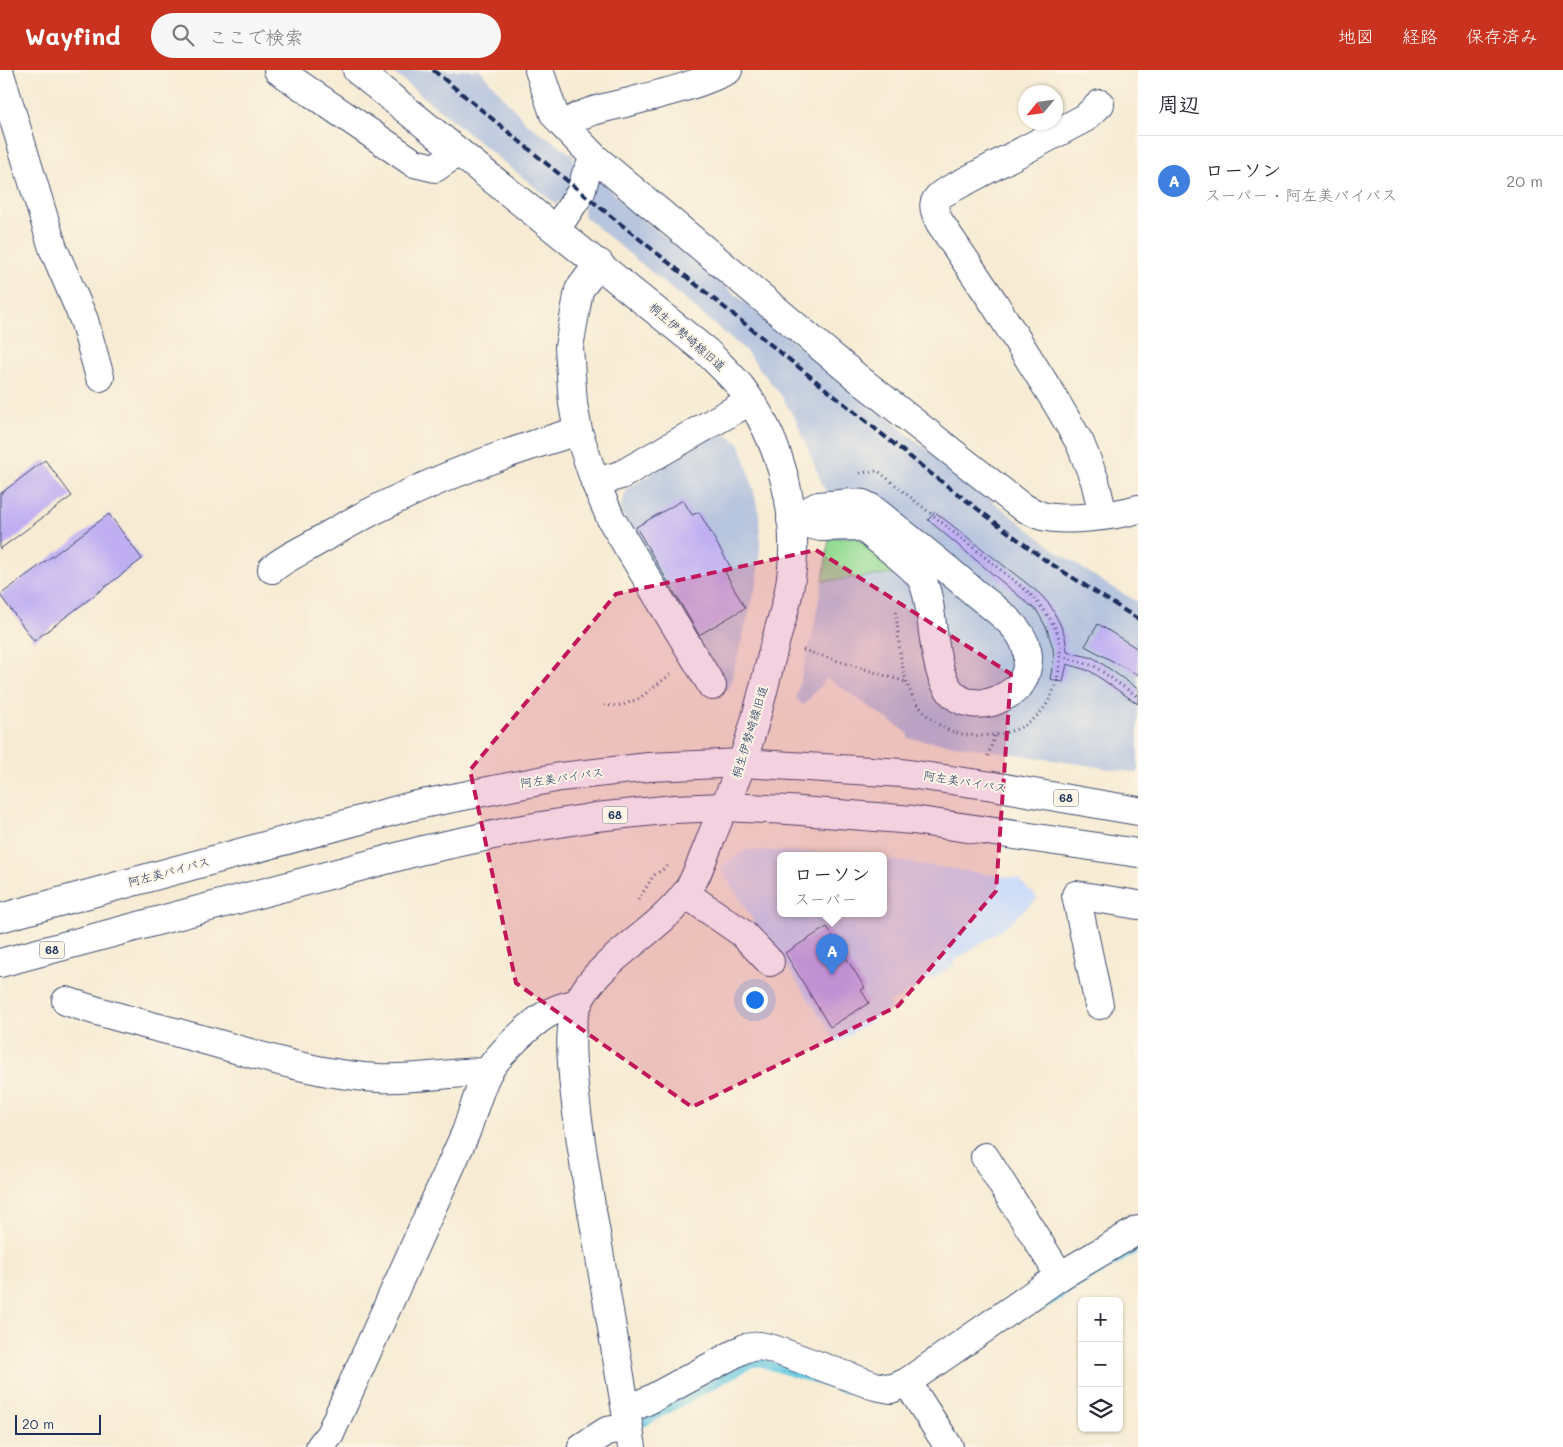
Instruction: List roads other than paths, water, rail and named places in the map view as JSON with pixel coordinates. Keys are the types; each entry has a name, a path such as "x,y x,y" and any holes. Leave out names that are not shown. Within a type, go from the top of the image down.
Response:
{"street":[{"path":"278,70 414,163 435,168 458,152"},
{"name":"桐生伊勢崎線旧道","path":"357,70 599,263 707,352 739,385 750,401 767,432 780,464 787,490 793,558 789,591 742,763 702,863 686,894 658,923 592,979 577,1004 573,1020 571,1037 572,1070 579,1134 629,1427"},
{"path":"539,70 554,114 595,158 859,379 1018,504 1033,513 1064,518 1102,515 1138,509"},
{"path":"564,125 574,118 589,112 713,78 728,70"},
{"path":"0,74 53,248 84,320 100,377"},
{"path":"1100,104 1085,118 938,196 934,203 934,212 1000,312 1080,442 1095,481 1102,515"},
{"path":"556,229 581,192 586,174 595,158"},
{"path":"599,263 579,290 569,347 573,404 578,431 595,482 611,519 712,686"},
{"path":"595,482 621,475 750,401"},
{"path":"272,569 342,526 443,478 477,464 578,431"},
{"path":"853,503 863,504 871,508 964,583 1017,630 1027,650 1028,662 1019,686 994,702 978,704 964,702 953,694 945,684 940,673 931,606 927,589 921,577 866,530 856,526 820,527 791,520 818,506 853,503"},
{"path":"931,606 940,593 950,585 964,583"},
{"name":"阿左美バイパス","path":"0,918 403,809 483,791 570,776 649,767 742,763 902,773 993,786 1138,811"},
{"name":"68","path":"0,963 423,850 517,830 674,809 798,810 913,820 1138,853"},
{"path":"686,894 742,932 770,962"},
{"path":"1099,1005 1076,895 1138,904"},
{"path":"66,1001 286,1063 327,1072 401,1078 466,1072 488,1072"},
{"path":"320,1447 330,1434 466,1132 488,1072 495,1061 510,1046 543,1018 558,1009 577,1004"},
{"path":"985,1157 1060,1276"},
{"path":"582,1447 608,1431 629,1427 640,1404 745,1348 760,1346 773,1348 875,1386 891,1389 907,1382 1060,1276 1138,1230"},
{"path":"907,1382 949,1447"}],"waterway":[{"path":"1037,1309 1138,1247"},
{"path":"642,1423 751,1363 760,1362 845,1389"}],"railway":[{"path":"433,70 581,192 934,476 1045,560 1138,619"}],"place":[{"name":"ローソン","path":"832,975"}]}
